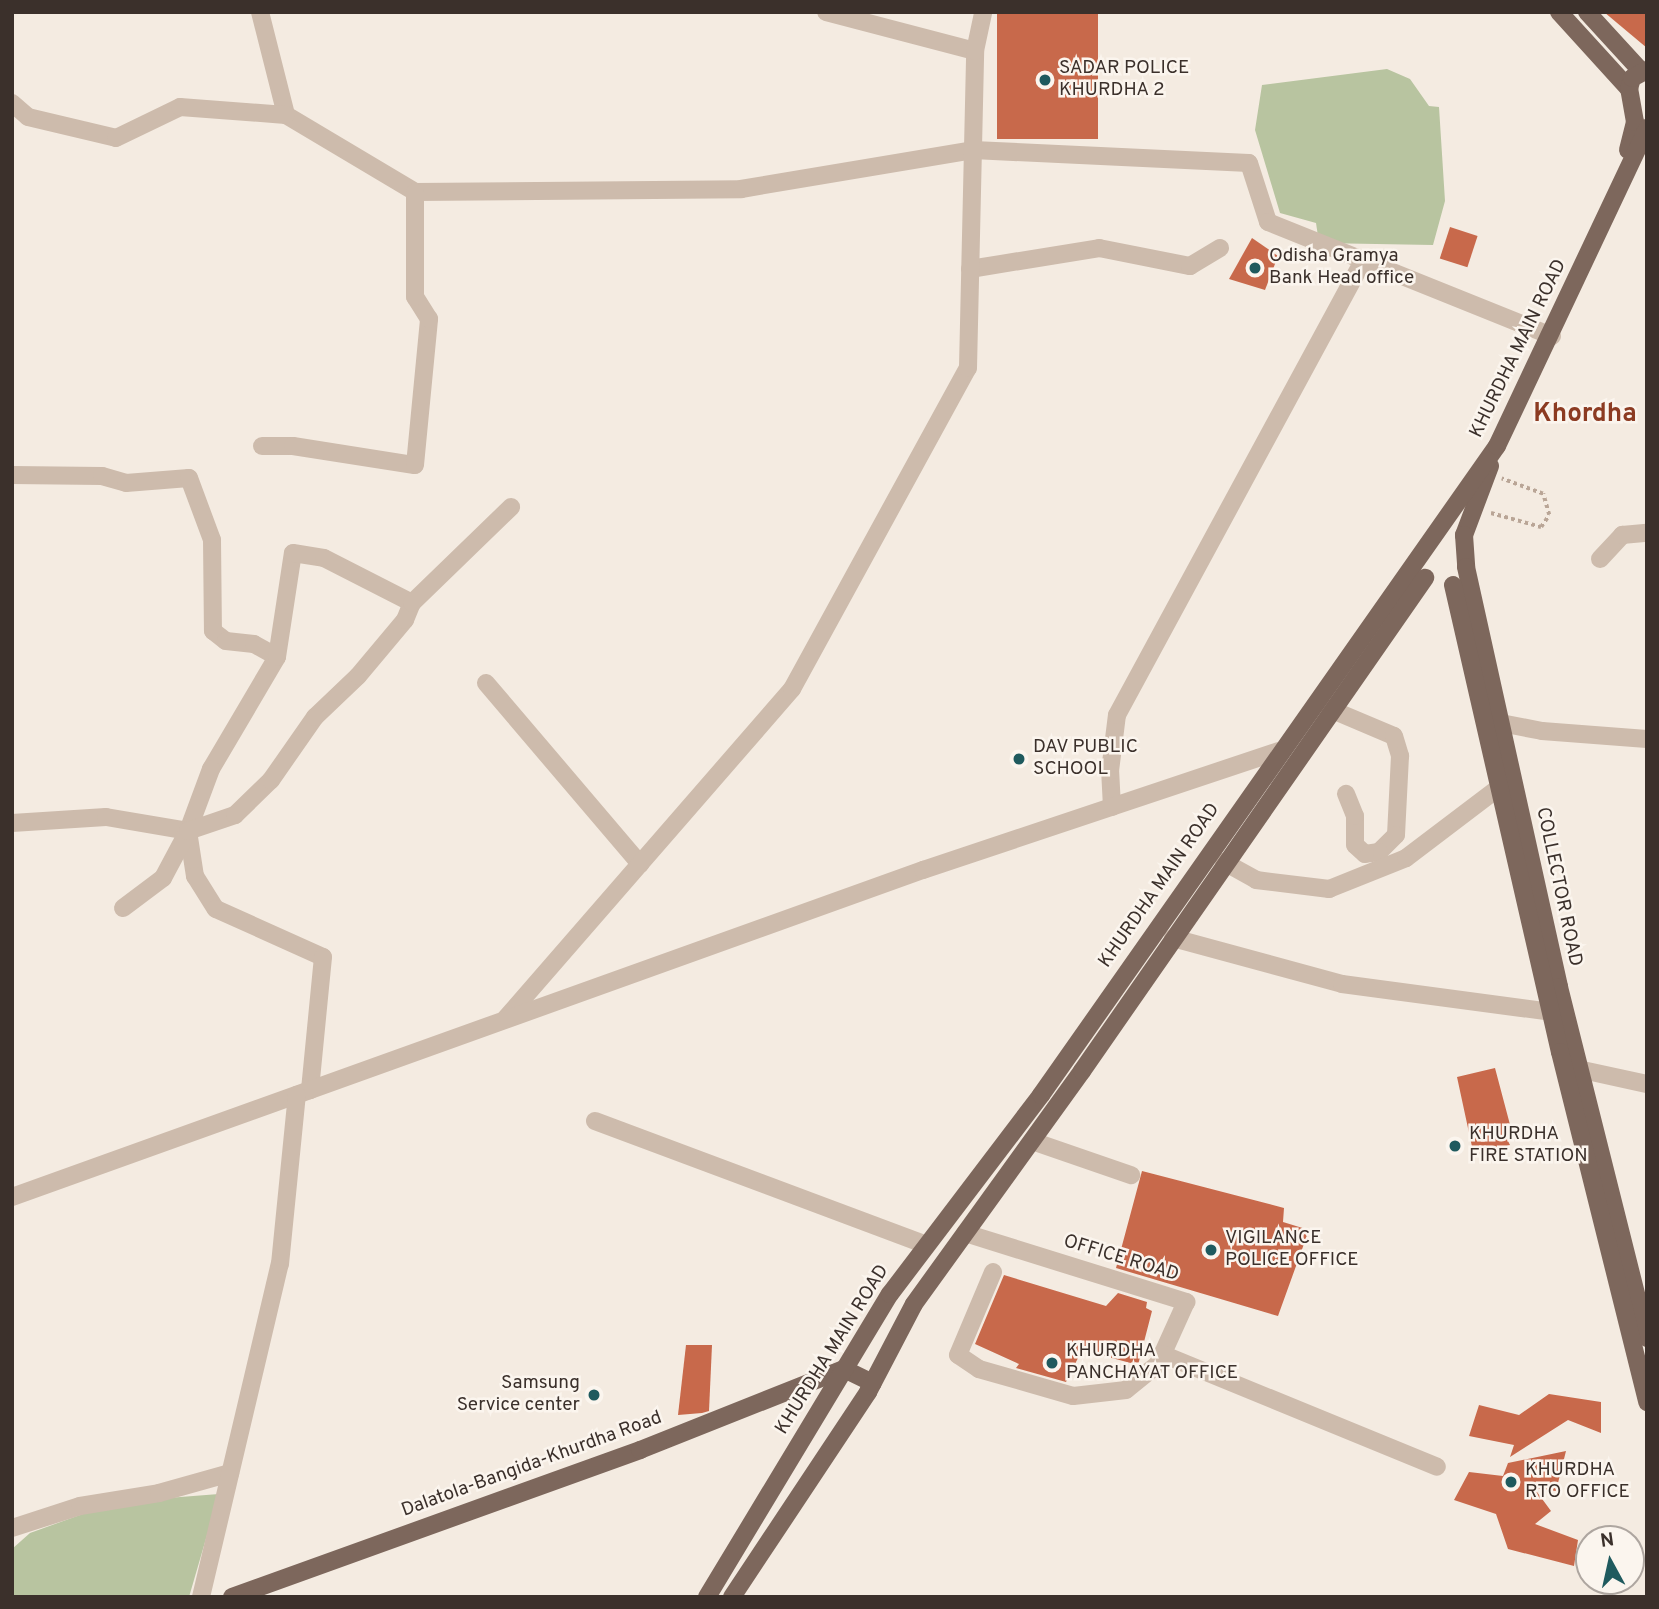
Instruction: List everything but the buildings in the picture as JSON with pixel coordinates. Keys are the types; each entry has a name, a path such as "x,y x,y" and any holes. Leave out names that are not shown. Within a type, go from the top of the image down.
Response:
{"main road":[{"path":"1559,12 1636,101"},
{"path":"1587,12 1644,70 1620,184"},
{"path":"1620,184 1647,128"},
{"name":"KHURDHA MAIN ROAD","path":"707,1597 890,1294 1041,1095 1279,751 1497,446 1552,337 1620,184"},
{"name":"COLLECTOR ROAD","path":"1497,446 1464,535 1466,567 1578,1069 1586,1130 1647,1402"},
{"path":"1435,531 1464,535"},
{"path":"1420,552 1425,578 1436,585 1453,585 1466,567"},
{"name":"KHURDHA MAIN ROAD","path":"732,1597 873,1382 914,1304 1032,1141 1224,862 1425,578"},
{"name":"COLLECTOR ROAD","path":"1453,585 1502,785 1551,1012 1647,1338"},
{"path":"844,1369 873,1382"},
{"name":"Dalatola-Bangida-Khurdha Road","path":"232,1597 639,1450 844,1369"}],"street":[{"path":"260,12 286,115"},
{"path":"826,12 975,51"},
{"path":"504,1021 798,677 968,368 975,51 983,12"},
{"path":"12,103 28,117 116,138 180,107 286,115 415,192 740,189 973,150 1249,163 1268,222 1552,337"},
{"path":"262,446 293,446 415,465 429,319 415,297 415,192"},
{"path":"970,269 1099,248 1190,266 1220,248"},
{"path":"1112,807 1110,771 1117,715 1363,261"},
{"path":"12,475 102,476 126,483 189,478 212,540 213,631 226,642 254,644 277,657"},
{"path":"12,823 106,817 188,831 235,815 271,780 316,717 358,676 405,620 412,603 511,507"},
{"path":"1600,559 1622,535 1647,533"},
{"path":"123,908 163,878 188,831 211,769 277,657 293,554 324,558 412,603"},
{"path":"486,683 640,864"},
{"path":"1331,709 1394,736 1400,756 1396,835 1379,852 1365,854 1354,845 1355,816 1346,794"},
{"path":"1501,723 1542,732 1647,739"},
{"path":"12,1197 504,1021 1279,751"},
{"path":"1224,862 1256,880 1329,889 1406,858 1502,785"},
{"path":"188,831 195,876 216,909 323,957 280,1264 201,1597"},
{"path":"1173,937 1342,984 1551,1012"},
{"path":"1578,1069 1647,1084"},
{"path":"595,1121 927,1245"},
{"path":"1032,1141 1131,1175"},
{"name":"OFFICE ROAD","path":"965,1233 1186,1302 1158,1364 1126,1390 1073,1395 979,1368 958,1355 993,1272"},
{"path":"1163,1353 1437,1467"},
{"path":"12,1528 80,1506 159,1493 230,1473"}],"path":[{"path":"1474,508 1541,527 1549,515 1544,494 1490,475"}],"green space":[{"path":"1387,69 1410,79 1429,106 1439,107 1445,201 1433,245 1319,243 1316,223 1280,213 1255,130 1262,85"},
{"path":"219,1494 189,1597 12,1597 12,1549 30,1533 116,1502"}],"place":[{"name":"SADAR POLICE KHURDHA 2","path":"1045,80"},
{"name":"Odisha Gramya Bank Head office","path":"1255,268"},
{"name":"DAV PUBLIC SCHOOL","path":"1019,759"},
{"name":"KHURDHA FIRE STATION","path":"1455,1146"},
{"name":"VIGILANCE POLICE OFFICE","path":"1211,1250"},
{"name":"KHURDHA PANCHAYAT OFFICE","path":"1052,1363"},
{"name":"Samsung Service center","path":"594,1395"},
{"name":"KHURDHA RTO OFFICE","path":"1511,1482"}],"district":[{"name":"Khordha","path":"1585,415"}]}
